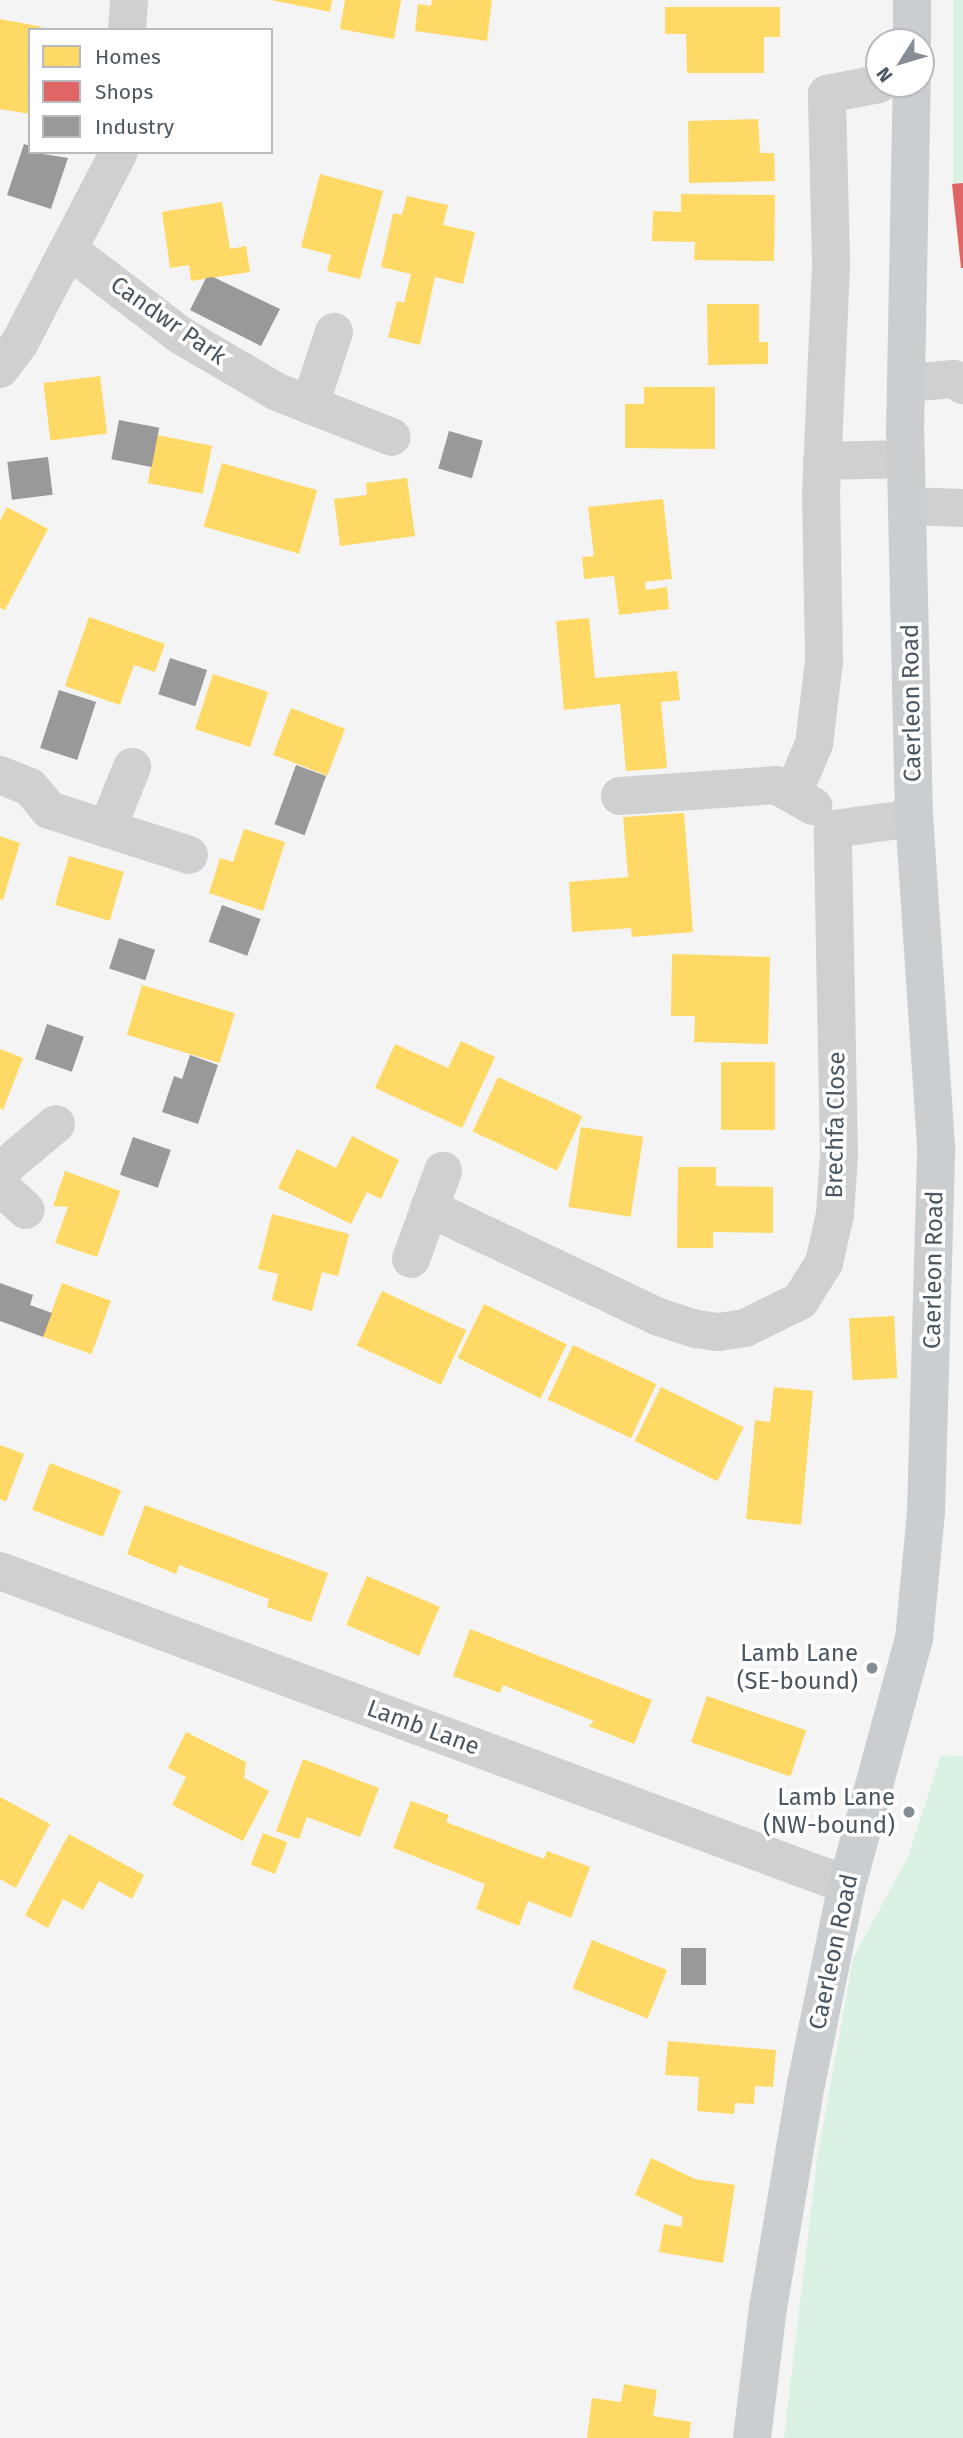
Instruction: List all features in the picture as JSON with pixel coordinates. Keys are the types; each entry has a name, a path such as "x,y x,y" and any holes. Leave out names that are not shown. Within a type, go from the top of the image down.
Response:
{"main road":[{"path":"912,0 912,28"},
{"name":"Caerleon Road","path":"752,2438 768,2308 806,2084 847,1885 914,1639 926,1513 936,1146 914,818 906,459 912,98"}],"street":[{"path":"127,28 129,0"},
{"path":"793,793 814,744 824,661 822,461 831,262 827,94 865,87"},
{"path":"0,369 19,344 118,154"},
{"name":"Candwr Park","path":"69,250 180,335 277,392 392,437"},
{"path":"310,405 334,332"},
{"path":"906,383 954,379 963,385"},
{"path":"822,461 906,459"},
{"path":"907,506 963,508"},
{"path":"107,829 132,767"},
{"path":"0,775 30,787 49,810 189,855"},
{"path":"620,796 776,785 809,802 832,830 914,818"},
{"name":"Brechfa Close","path":"429,1208 659,1317 697,1329 719,1332 745,1328 800,1301 824,1263 835,1214 839,1156 832,830"},
{"path":"0,1171 56,1124"},
{"path":"411,1259 443,1171"},
{"name":"Lamb Lane","path":"0,1571 847,1885"}],"green space":[{"path":"953,0 963,0 963,184 953,184"},
{"path":"941,1755 963,1756 963,2438 784,2438 817,2160 853,1958 908,1857"}],"building: Homes":[{"path":"271,0 332,0 330,12"},
{"path":"345,0 401,0 394,39 340,29"},
{"path":"432,0 492,0 487,41 415,31 418,4 431,6"},
{"path":"665,7 780,7 780,37 764,37 764,73 687,73 686,34 665,34"},
{"path":"0,19 43,27 28,28 28,114 0,109"},
{"path":"758,119 760,153 774,153 775,181 689,183 688,121"},
{"path":"320,174 383,191 360,279 327,271 331,255 301,247"},
{"path":"681,194 775,195 774,261 694,260 695,242 652,241 653,211 681,212"},
{"path":"407,196 448,205 443,225 475,232 463,284 435,277 420,345 388,337 397,301 404,303 411,274 381,267 393,213 402,215"},
{"path":"222,202 230,249 246,246 250,272 191,281 189,265 170,268 162,212"},
{"path":"707,304 759,304 759,342 768,342 768,364 708,365"},
{"path":"100,376 107,434 50,441 43,383"},
{"path":"644,387 715,387 715,449 625,448 625,404 644,404"},
{"path":"157,435 212,446 203,494 148,483"},
{"path":"222,463 317,490 299,554 204,526"},
{"path":"407,478 415,536 340,546 334,499 367,495 366,483"},
{"path":"663,499 672,579 645,582 646,590 667,587 669,609 619,615 614,576 584,579 582,557 594,556 588,507"},
{"path":"7,507 48,529 5,610 0,608 0,521"},
{"path":"89,617 165,644 155,672 134,665 120,705 65,686"},
{"path":"589,618 595,678 677,671 680,700 661,702 667,768 626,771 620,704 564,710 556,621"},
{"path":"213,674 268,692 250,747 195,729"},
{"path":"291,708 345,729 327,775 273,755"},
{"path":"684,813 693,932 632,937 631,928 572,932 569,882 628,877 623,817"},
{"path":"244,829 285,842 263,911 209,893 220,858 233,862"},
{"path":"0,836 20,843 3,900 0,899"},
{"path":"69,856 124,872 110,921 55,905"},
{"path":"672,954 770,957 768,1044 694,1042 695,1016 671,1016"},
{"path":"142,985 235,1013 220,1063 127,1035"},
{"path":"461,1041 495,1057 462,1128 375,1088 395,1044 448,1068"},
{"path":"0,1049 23,1058 3,1110 0,1108"},
{"path":"721,1062 775,1062 775,1130 721,1130"},
{"path":"498,1077 582,1116 557,1171 473,1131"},
{"path":"581,1127 643,1137 631,1217 568,1207"},
{"path":"352,1136 399,1160 381,1199 367,1192 351,1224 278,1188 297,1149 336,1168"},
{"path":"678,1167 716,1167 716,1186 773,1187 773,1233 713,1232 713,1248 677,1248"},
{"path":"65,1171 120,1191 97,1257 55,1243 68,1207 53,1206"},
{"path":"272,1214 349,1234 338,1276 322,1272 312,1311 272,1300 278,1274 258,1269"},
{"path":"62,1283 111,1301 91,1354 43,1337"},
{"path":"382,1291 466,1330 441,1385 357,1345"},
{"path":"484,1304 567,1344 540,1398 458,1358"},
{"path":"894,1316 897,1378 852,1380 849,1318"},
{"path":"573,1345 656,1384 631,1438 548,1399"},
{"path":"661,1387 744,1427 717,1481 635,1441"},
{"path":"774,1387 813,1391 801,1525 746,1519 755,1420 770,1422"},
{"path":"0,1445 24,1454 6,1502 0,1499"},
{"path":"50,1463 121,1490 103,1537 32,1510"},
{"path":"145,1505 328,1573 311,1622 267,1607 269,1599 179,1565 176,1574 127,1554"},
{"path":"367,1576 440,1607 419,1656 346,1625"},
{"path":"470,1629 652,1700 634,1744 589,1726 594,1721 503,1685 500,1693 453,1676"},
{"path":"707,1696 806,1730 790,1777 691,1742"},
{"path":"186,1732 246,1762 244,1778 269,1791 243,1841 172,1805 186,1777 168,1768"},
{"path":"303,1759 379,1788 360,1837 307,1817 299,1839 276,1831"},
{"path":"0,1797 50,1824 16,1888 0,1879"},
{"path":"411,1801 449,1815 446,1822 544,1859 547,1851 590,1867 571,1918 528,1901 519,1926 476,1909 485,1884 393,1848"},
{"path":"263,1833 287,1842 275,1874 251,1865"},
{"path":"69,1834 144,1875 132,1899 99,1881 83,1910 63,1899 48,1928 25,1915"},
{"path":"592,1940 667,1970 648,2019 573,1988"},
{"path":"668,2041 776,2050 773,2087 755,2086 754,2104 735,2103 734,2114 697,2111 699,2077 665,2075"},
{"path":"651,2158 695,2179 735,2185 723,2263 659,2252 664,2224 681,2227 683,2217 635,2195"},
{"path":"624,2384 657,2390 653,2416 691,2422 689,2438 587,2438 592,2398 621,2402"}],"building: Shops":[{"path":"963,183 963,268 961,268 952,184"}],"building: Industry":[{"path":"24,144 28,145 28,154 68,158 51,209 7,195"},
{"path":"213,277 280,309 261,346 190,310 206,278"},
{"path":"119,420 159,428 152,467 111,459"},
{"path":"449,431 483,441 472,478 438,468"},
{"path":"48,457 53,495 12,500 7,462"},
{"path":"170,658 207,670 195,706 158,694"},
{"path":"59,690 96,702 77,760 40,748"},
{"path":"296,765 326,776 305,835 274,824"},
{"path":"222,905 261,919 247,956 209,942"},
{"path":"119,938 155,950 145,980 109,968"},
{"path":"47,1024 84,1037 72,1072 35,1059"},
{"path":"190,1055 218,1065 198,1124 162,1112 174,1076 182,1079"},
{"path":"133,1137 171,1150 158,1188 120,1175"},
{"path":"0,1283 33,1295 30,1305 52,1313 43,1337 0,1321"},
{"path":"681,1948 706,1948 706,1985 681,1985"}],"place":[{"name":"Lamb Lane (SE-bound)","path":"872,1668"},
{"name":"Lamb Lane (NW-bound)","path":"909,1812"}]}
